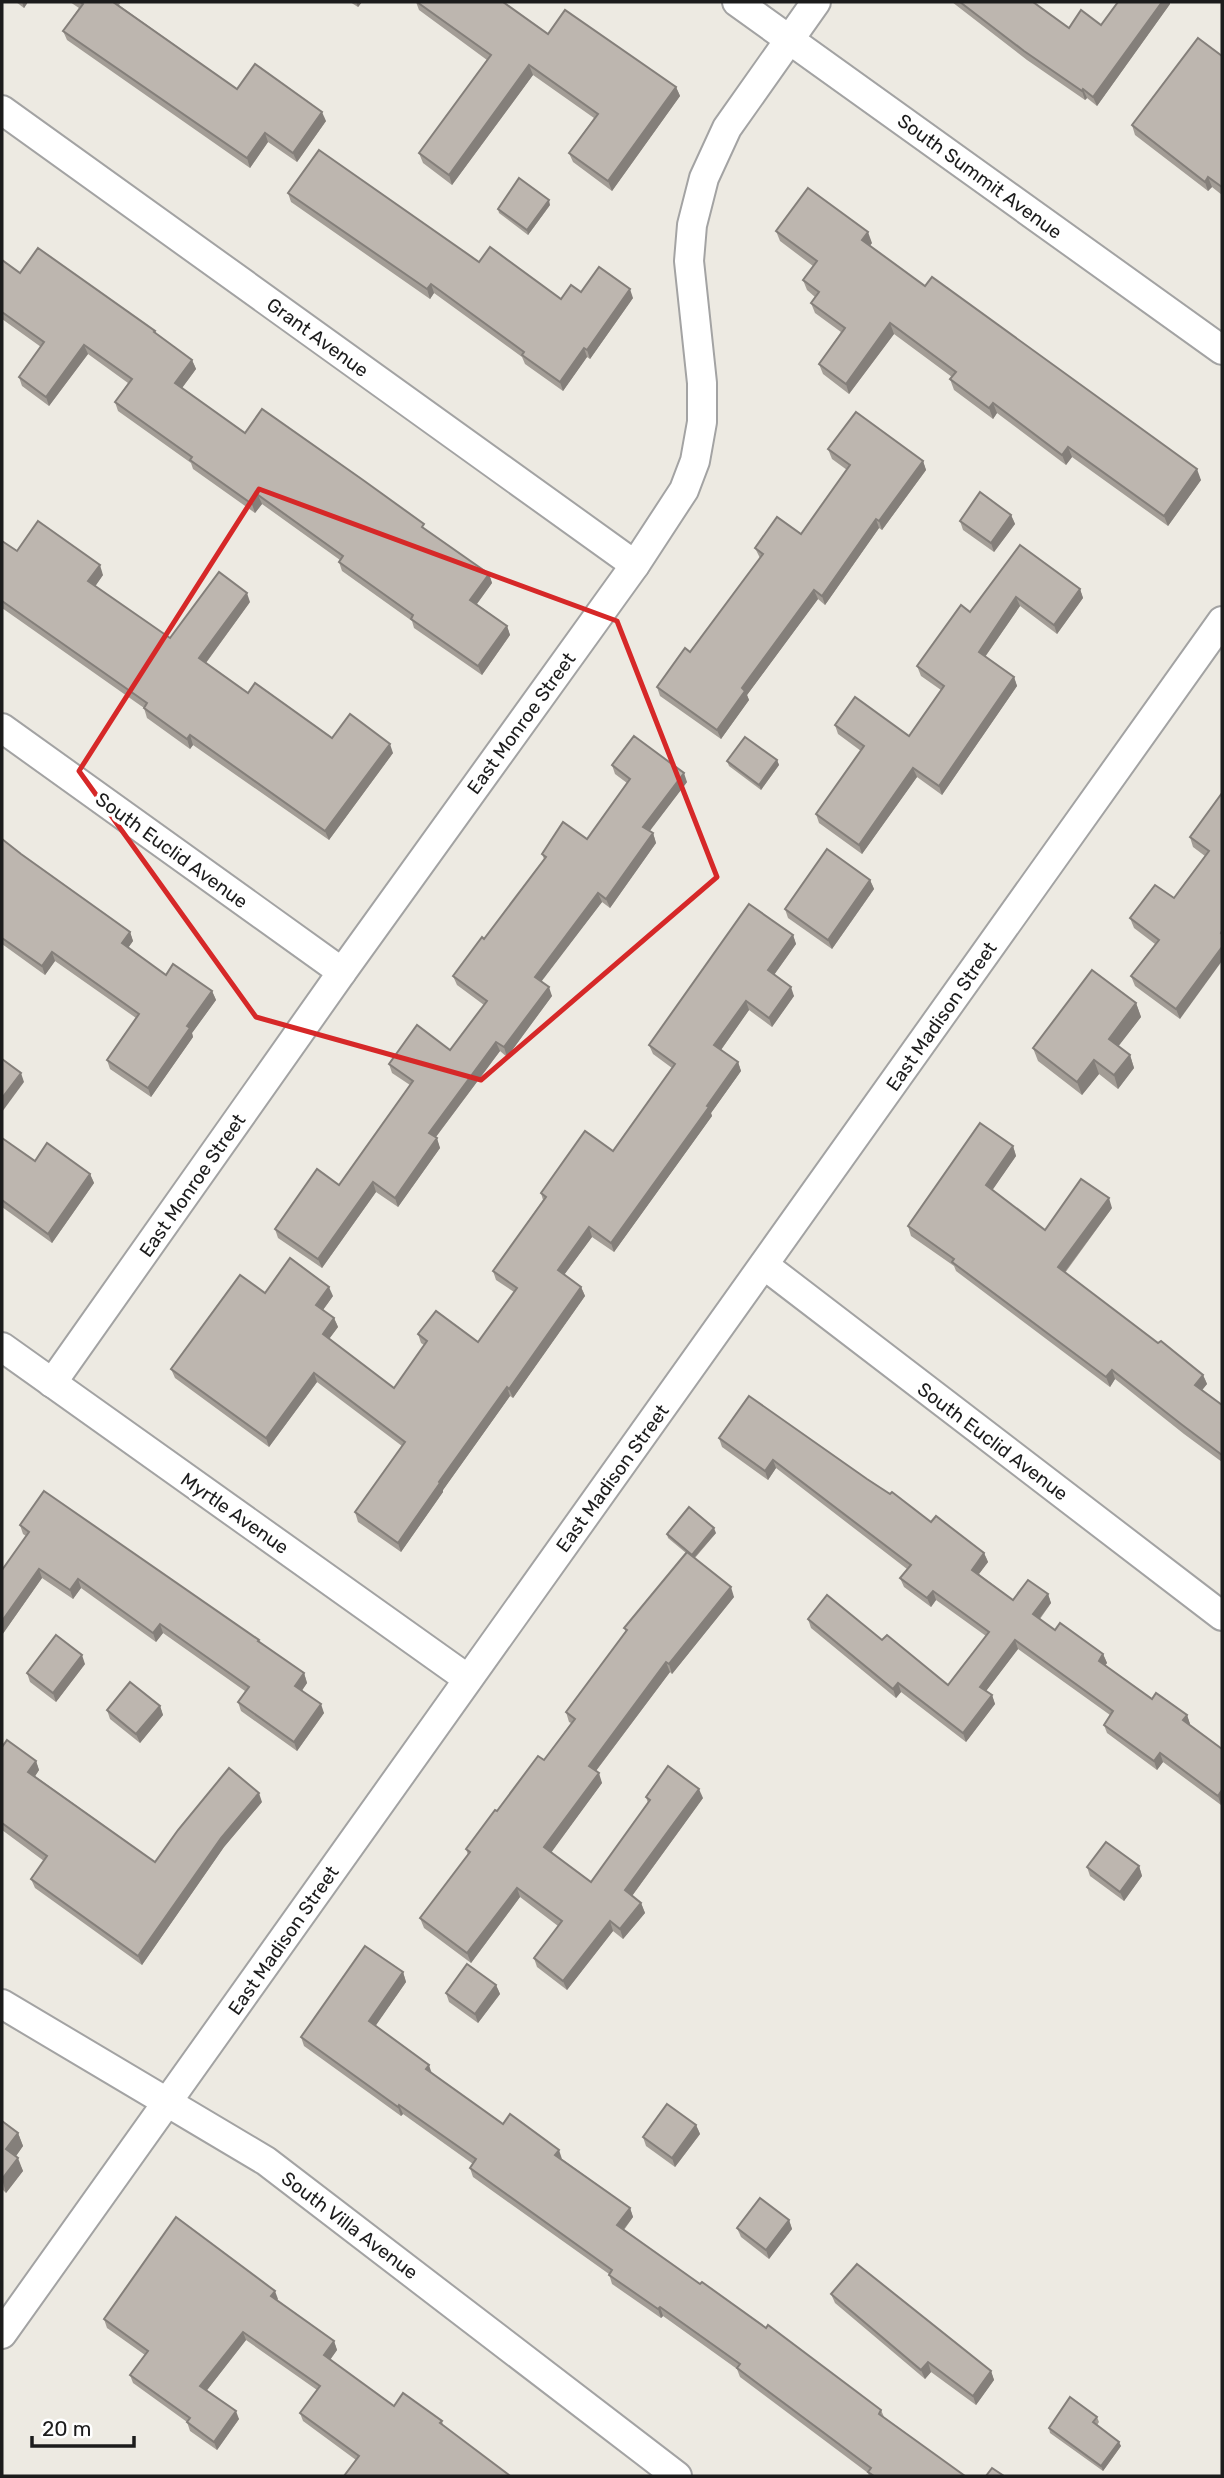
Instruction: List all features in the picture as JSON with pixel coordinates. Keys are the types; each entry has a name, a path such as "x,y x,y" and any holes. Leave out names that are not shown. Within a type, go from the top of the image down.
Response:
{"street":[{"name":"South Summit Avenue","path":"737,2 1222,350"},
{"name":"East Monroe Street","path":"52,1383 342,972 635,565 684,490 695,461 702,422 702,383 689,261 692,225 704,178 727,128 816,2"},
{"name":"Grant Avenue","path":"2,110 635,565"},
{"name":"East Madison Street","path":"2,2334 1222,621"},
{"name":"South Euclid Avenue","path":"2,728 342,972"},
{"name":"South Euclid Avenue","path":"764,1265 1222,1616"},
{"name":"Myrtle Avenue","path":"2,1347 468,1679"},
{"name":"South Villa Avenue","path":"2,2004 266,2161 677,2476"}],"highlighted area":[{"path":"259,489 617,621 717,877 481,1080 256,1017 79,771"}],"building":[{"path":"80,2 113,2 237,89 255,64 322,112 293,153 265,133 247,158 63,31 83,4"},
{"path":"417,2 503,2 548,34 565,10 676,87 608,181 569,153 598,114 529,65 449,175 419,153 491,55"},
{"path":"960,2 1033,2 1069,28 1081,10 1101,25 1118,2 1162,2 1093,97 1024,51"},
{"path":"1198,38 1222,56 1222,187 1208,177 1205,182 1132,125"},
{"path":"319,150 479,262 490,247 561,299 571,285 581,292 599,267 630,289 587,350 584,348 560,382 522,355 524,352 431,284 427,289 288,193"},
{"path":"519,178 549,200 527,230 498,209"},
{"path":"808,188 868,232 862,240 925,286 932,277 1197,469 1164,516 1068,447 1062,455 993,403 989,408 950,379 956,372 890,323 846,384 819,364 845,328 811,303 819,292 803,280 817,261 776,231"},
{"path":"38,248 192,360 175,383 245,433 262,409 424,524 422,527 489,574 470,600 507,626 478,666 411,619 413,615 339,562 343,556 258,495 252,504 115,402 132,379 84,345 46,397 19,377 44,342 2,312 2,260 20,273"},
{"path":"856,412 923,461 879,521 876,519 822,596 814,590 742,688 745,691 717,730 657,687 685,648 690,652 763,554 755,548 777,517 801,534 850,465 828,449"},
{"path":"980,492 1011,515 991,543 960,521"},
{"path":"38,521 100,565 88,581 170,638 219,572 247,593 199,658 248,693 255,683 332,738 350,714 390,744 325,831 190,735 187,739 144,708 147,703 2,601 2,541 17,551"},
{"path":"1020,545 1080,589 1054,625 1016,597 979,652 1014,677 939,786 913,768 859,845 816,814 864,746 835,725 855,697 909,736 944,686 917,666 961,605 970,612"},
{"path":"634,736 684,773 643,827 653,833 606,899 598,893 535,977 549,987 504,1047 496,1042 429,1133 437,1138 395,1198 373,1182 318,1259 275,1229 317,1169 339,1185 413,1081 389,1064 417,1025 450,1050 487,1001 453,976 546,857 542,854 563,822 587,839 630,779 612,765"},
{"path":"745,737 777,760 759,785 727,761"},
{"path":"1222,793 1222,947 1176,1009 1131,976 1159,940 1130,918 1155,885 1174,898 1209,851 1190,837"},
{"path":"2,839 130,932 122,943 166,975 173,964 212,991 148,1088 107,1060 139,1014 52,952 42,966 2,938"},
{"path":"827,849 870,880 828,940 785,909"},
{"path":"749,904 793,935 768,970 791,987 769,1018 746,1001 714,1045 738,1062 707,1106 709,1107 611,1243 589,1227 558,1270 581,1287 439,1482 398,1543 355,1512 405,1442 314,1373 266,1438 171,1369 240,1275 265,1293 290,1258 329,1287 316,1305 334,1318 323,1334 394,1388 427,1341 418,1334 436,1311 478,1342 517,1288 493,1271 546,1197 541,1193 585,1131 613,1151 675,1064 649,1045"},
{"path":"1092,970 1136,1003 1109,1039 1130,1055 1114,1075 1094,1060 1077,1082 1033,1048"},
{"path":"2,1059 21,1073 2,1098"},
{"path":"980,1123 1013,1146 986,1185 1045,1230 1081,1179 1109,1198 1058,1267 1158,1343 1161,1341 1203,1375 1195,1385 1222,1405 1222,1455 1112,1370 1106,1377 908,1226"},
{"path":"2,1138 35,1161 47,1143 90,1174 48,1234 2,1200"},
{"path":"749,1396 867,1479 890,1494 892,1492 931,1522 936,1516 984,1553 972,1570 1013,1600 1028,1580 1048,1594 1033,1614 1055,1630 1060,1623 1103,1654 1099,1661 1152,1699 1156,1693 1187,1715 1183,1720 1222,1749 1222,1790 1218,1796 1160,1753 1154,1761 1104,1725 1113,1711 1015,1640 980,1687 992,1695 963,1733 898,1683 893,1689 808,1619 827,1595 882,1640 887,1635 948,1685 989,1632 933,1591 927,1598 900,1578 911,1565 773,1460 765,1471 719,1438"},
{"path":"44,1491 304,1673 295,1686 321,1704 294,1742 238,1702 249,1687 160,1624 153,1633 78,1579 70,1590 39,1569 2,1621 2,1570 29,1532 20,1525"},
{"path":"689,1507 714,1528 692,1555 667,1534"},
{"path":"687,1552 731,1587 669,1664 666,1662 589,1766 599,1773 544,1847 591,1882 650,1800 646,1797 668,1766 699,1789 625,1890 641,1903 620,1929 610,1921 563,1981 534,1958 562,1921 517,1888 467,1953 420,1918 470,1852 466,1849 495,1810 497,1811 538,1756 544,1760 575,1719 566,1712 627,1630 624,1628"},
{"path":"56,1635 82,1655 53,1693 27,1673"},
{"path":"130,1682 160,1706 136,1734 107,1710"},
{"path":"7,1740 36,1761 28,1772 155,1862 229,1768 259,1793 221,1838 138,1956 31,1879 47,1856 2,1823 2,1747"},
{"path":"1106,1842 1139,1866 1120,1892 1087,1867"},
{"path":"365,1946 403,1972 369,2021 429,2065 426,2069 503,2124 510,2114 559,2150 555,2155 630,2208 617,2225 766,2328 768,2325 881,2410 879,2414 965,2476 874,2476 868,2472 871,2468 737,2368 740,2364 660,2307 658,2309 609,2275 612,2270 470,2168 476,2159 301,2037"},
{"path":"467,1964 496,1985 475,2014 446,1993"},
{"path":"667,2104 696,2125 672,2158 643,2137"},
{"path":"2,2121 18,2133 6,2149 18,2158 2,2179"},
{"path":"760,2198 789,2220 766,2250 737,2228"},
{"path":"176,2217 275,2291 271,2296 334,2341 324,2355 394,2406 403,2393 509,2475 344,2476 359,2456 300,2413 320,2386 243,2332 200,2386 236,2411 214,2442 187,2422 190,2418 130,2375 148,2351 104,2319"},
{"path":"857,2264 991,2371 973,2396 928,2362 921,2370 831,2294"},
{"path":"1070,2397 1097,2417 1093,2422 1119,2442 1101,2466 1049,2428"},
{"path":"992,2468 1004,2476 986,2476"}]}
